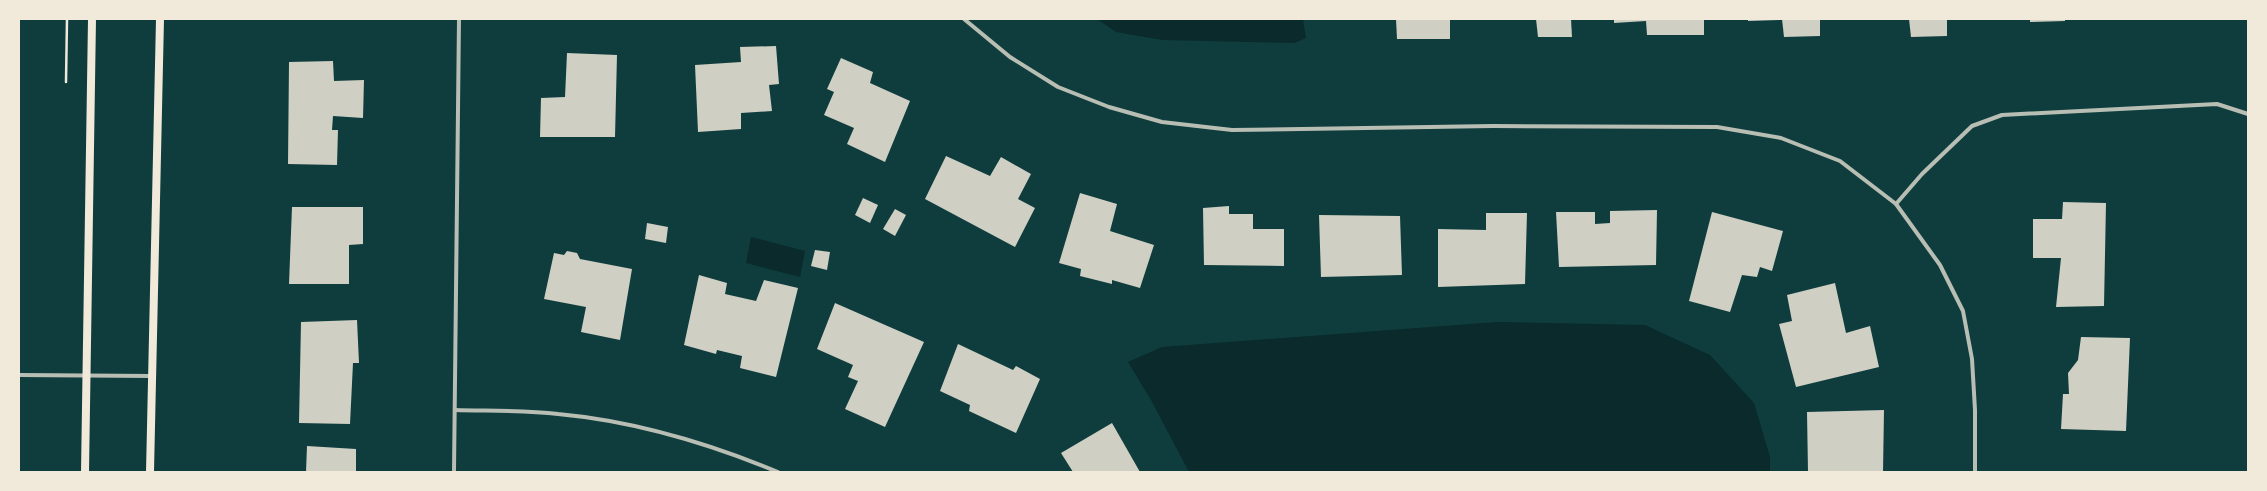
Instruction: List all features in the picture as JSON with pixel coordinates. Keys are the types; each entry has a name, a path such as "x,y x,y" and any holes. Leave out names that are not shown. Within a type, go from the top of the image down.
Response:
{"main road":[{"path":"85,472 92,19"},
{"path":"150,472 160,19"}],"street":[{"path":"454,472 459,19"},
{"path":"964,19 1010,57 1058,87 1109,107 1162,122 1232,130 1493,126 1717,127 1780,138 1840,161 1896,204 1940,265 1963,311 1972,359 1975,410 1975,472"},
{"path":"1896,204 1922,174 1972,126 2002,115 2217,104 2248,114"},
{"path":"19,375 151,376"},
{"path":"455,410 558,414 653,429 738,455 778,472"}],"water":[{"path":"1097,19 1303,19 1306,38 1295,43 1162,40 1116,32"},
{"path":"751,237 805,251 800,277 746,263"},
{"path":"1497,322 1645,325 1710,355 1754,403 1770,457 1770,472 1189,472 1151,400 1128,362 1162,347"}],"building":[{"path":"1396,19 1450,19 1450,39 1397,39"},
{"path":"1536,19 1571,19 1572,37 1538,37"},
{"path":"1614,19 1704,19 1704,35 1647,35 1646,21 1614,23"},
{"path":"1748,19 1779,19 1779,20 1748,21"},
{"path":"1782,19 1820,19 1820,36 1784,37"},
{"path":"1909,19 1947,19 1947,36 1911,37"},
{"path":"2030,19 2065,19 2065,21 2030,22"},
{"path":"776,46 779,84 769,85 772,111 741,113 741,129 698,132 695,65 741,62 740,47"},
{"path":"567,53 617,55 615,137 540,137 541,98 565,97"},
{"path":"841,58 873,72 870,83 910,101 885,162 847,144 854,128 824,115 834,92 827,89"},
{"path":"333,61 334,81 364,80 363,118 333,116 332,130 338,130 337,165 288,164 289,62"},
{"path":"946,156 990,176 1001,157 1031,174 1018,199 1035,208 1015,247 925,199"},
{"path":"1080,193 1117,204 1110,231 1154,245 1140,288 1112,280 1112,284 1080,276 1081,269 1059,263"},
{"path":"863,198 878,205 870,223 855,215"},
{"path":"2063,202 2106,203 2104,306 2056,307 2061,258 2033,258 2033,219 2062,219"},
{"path":"1229,206 1229,214 1253,214 1253,229 1284,229 1284,266 1204,265 1203,208"},
{"path":"292,207 363,207 363,244 349,245 349,284 289,284"},
{"path":"895,209 906,215 895,236 883,229"},
{"path":"1657,210 1656,265 1559,267 1556,212 1595,212 1595,224 1610,223 1610,211"},
{"path":"1712,212 1783,231 1772,271 1760,267 1757,277 1742,275 1730,312 1689,301"},
{"path":"1486,213 1527,213 1525,284 1438,287 1438,229 1486,230"},
{"path":"1319,215 1400,216 1402,275 1321,277"},
{"path":"647,223 668,227 666,243 645,239"},
{"path":"815,250 830,252 827,270 811,266"},
{"path":"567,251 577,253 580,259 632,269 620,340 581,332 586,307 544,299 554,253 564,255"},
{"path":"699,275 727,283 725,294 756,301 764,280 798,288 776,377 740,368 742,356 717,350 716,354 684,345"},
{"path":"1835,283 1846,333 1870,326 1879,367 1796,387 1779,324 1792,321 1787,295"},
{"path":"835,303 924,342 885,427 845,409 858,381 848,377 853,365 817,349"},
{"path":"357,320 359,363 353,363 350,424 299,423 301,322"},
{"path":"2081,337 2130,338 2126,431 2061,429 2063,394 2069,394 2068,373 2078,360"},
{"path":"958,344 1013,370 1016,366 1040,379 1016,433 969,411 970,405 940,391"},
{"path":"1884,410 1883,472 1808,472 1807,412"},
{"path":"1112,423 1140,472 1073,472 1061,453"},
{"path":"307,446 356,449 356,472 306,472"}]}
